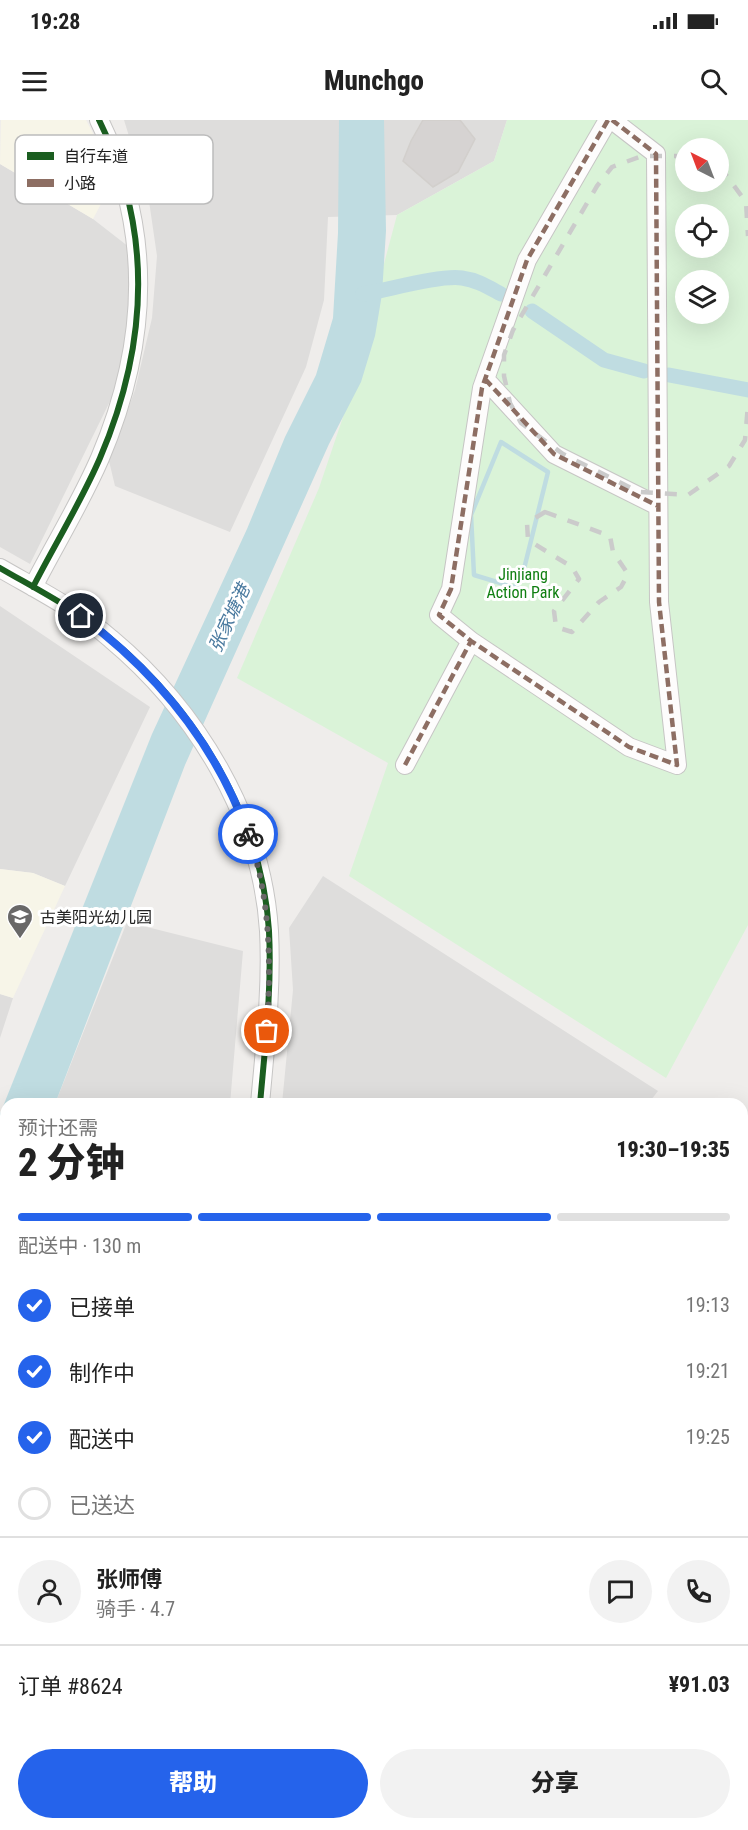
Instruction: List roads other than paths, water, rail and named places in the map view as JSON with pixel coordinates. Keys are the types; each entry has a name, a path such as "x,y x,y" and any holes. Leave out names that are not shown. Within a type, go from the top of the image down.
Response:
{"street":[{"path":"99,120 106,135"},
{"path":"610,120 656,154 659,603 677,765 629,747 471,641 439,615 450,589 485,379 527,260 610,120"},
{"path":"33,587 99,459 115,418 136,333 138,292 136,246 130,204"},
{"path":"485,379 554,454 658,506"},
{"path":"0,568 110,637 159,685 208,750 237,804 251,843 261,882 269,929 270,977 260,1098"},
{"path":"405,765 471,641"}],"water":[{"name":"张家塘港","path":"339,120 384,120 386,231 382,294 375,336 361,382 329,444 185,765 57,1098 6,1098 152,734 247,529 285,437 316,375 333,318 338,233"}],"waterway":[{"path":"363,294 452,278 473,280 501,294"},
{"path":"532,311 604,360 644,371"},
{"path":"669,375 748,390"},
{"path":"501,442 548,472 521,581 514,587 474,575 471,515 501,442"}],"railway":[{"path":"675,156 642,156 612,167 597,186 513,330 504,355 504,376 510,403 521,423 563,454 639,492 688,495 729,466 745,440 748,405"},
{"path":"729,179 746,202 748,236"},
{"path":"545,512 610,536 613,552 628,574 621,587 599,602 572,632 556,627 554,611 579,579 572,567 528,540 527,523 545,512"}],"place":[{"name":"古美阳光幼儿园","path":"20,940"}],"park label":[{"name":"Jinjiang Action Park","path":"523,583"}]}
